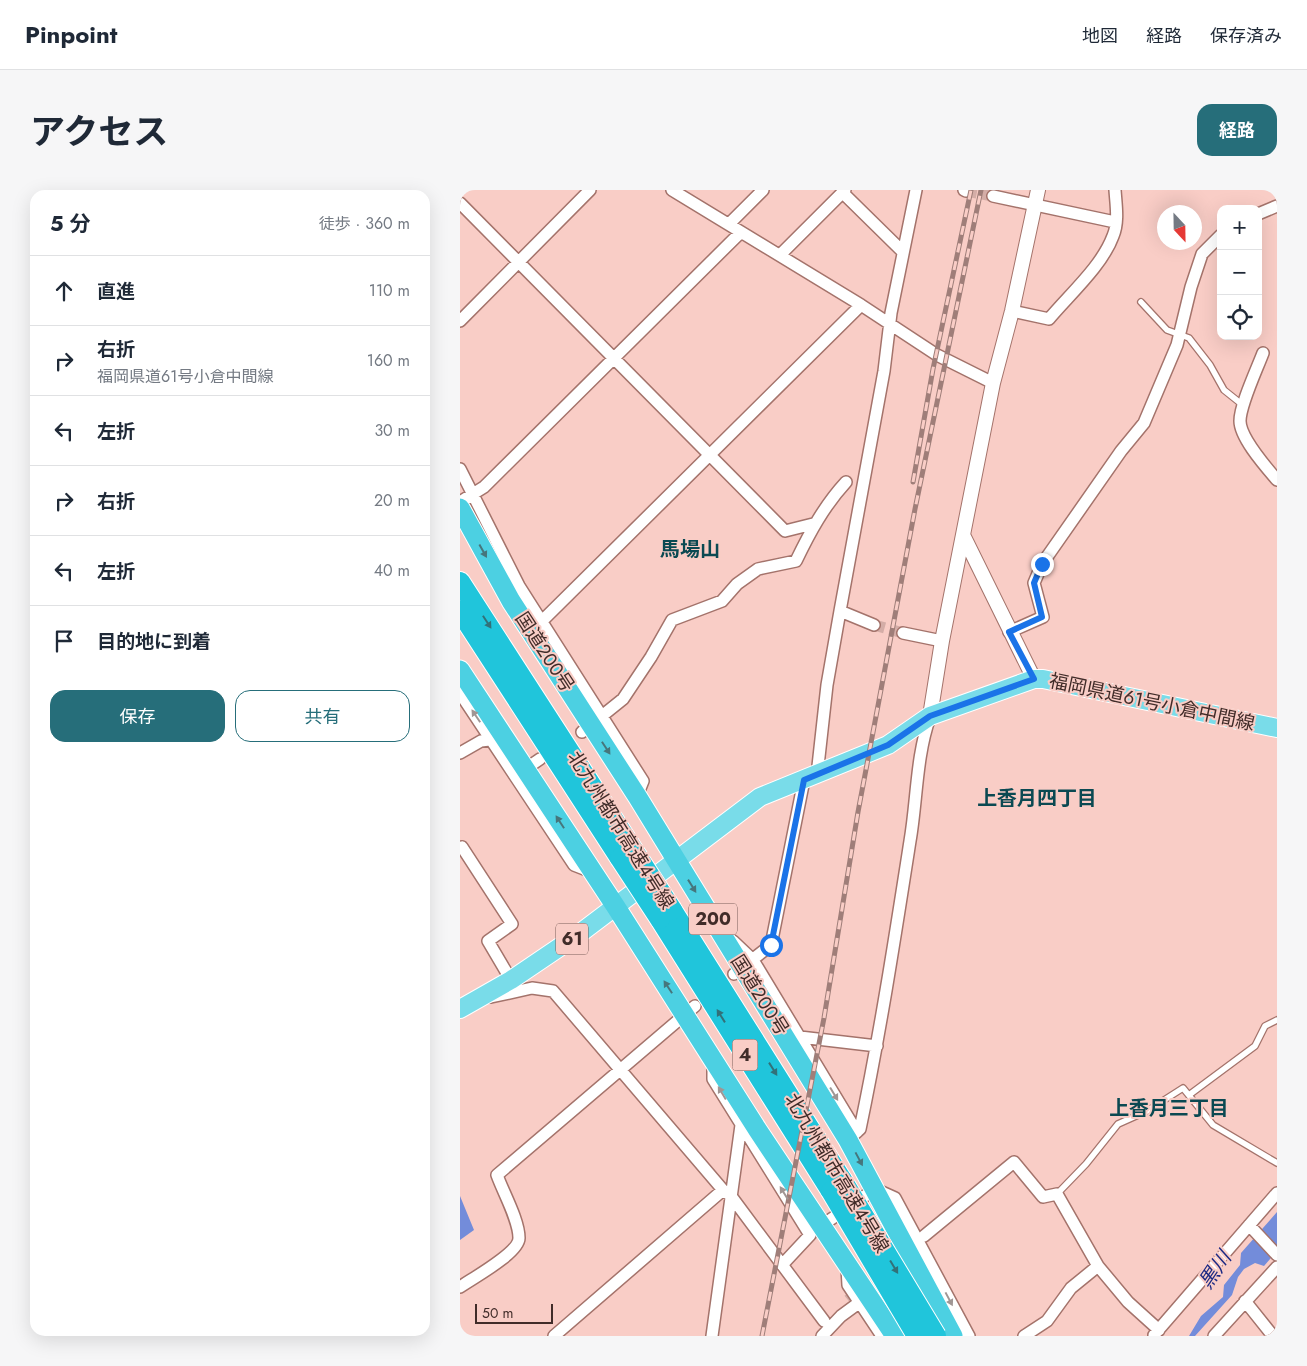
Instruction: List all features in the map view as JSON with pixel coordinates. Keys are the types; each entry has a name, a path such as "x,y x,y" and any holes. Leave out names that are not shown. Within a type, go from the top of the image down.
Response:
{"highway":[{"name":"国道200号","path":"466,502 511,601 592,724 717,926 852,1136 875,1189 932,1301 953,1336"},
{"name":"北九州都市高速4号線","path":"460,582 627,854 836,1186 936,1336"},
{"name":"北九州都市高速4号線","path":"460,611 540,734 627,854"},
{"path":"460,627 540,734"},
{"path":"460,670 499,739 527,768 616,907 690,1010 713,1058 816,1230 846,1263 895,1336"},
{"name":"北九州都市高速4号線","path":"836,1186 917,1336"}],"main road":[{"name":"福岡県道61号小倉中間線","path":"467,1004 511,980 616,907 760,797 811,778 888,745 930,716 1034,679 1043,679 1277,728"}],"street":[{"path":"460,321 520,263 590,190"},
{"path":"729,224 763,190"},
{"path":"916,190 902,251 884,371 811,778 771,945 743,967 800,1037 852,1136 860,1129 877,1046 914,821 924,733 930,716 942,640 993,384 1012,311 1038,190"},
{"path":"1012,311 1050,319 1098,263 1114,234 1117,214 1115,190"},
{"path":"676,191 740,233 780,255 861,305 937,355 993,384"},
{"path":"780,255 844,191 902,251"},
{"path":"993,196 1115,222"},
{"path":"460,203 785,531 814,524"},
{"path":"1262,212 1277,206"},
{"path":"460,502 466,502 484,487 740,233"},
{"path":"1009,632 1042,617 1034,583 1042,564 1110,467 1144,424 1179,335 1202,254 1217,239"},
{"path":"542,622 861,305"},
{"path":"1263,354 1240,421 1245,436 1277,480"},
{"path":"460,469 466,502 542,622 592,724 623,699 652,657 672,620 722,601 738,584 758,569 796,561 814,524 828,502 846,482"},
{"path":"964,537 1009,632 1034,679"},
{"path":"840,611 874,625"},
{"path":"903,633 942,640"},
{"path":"460,693 499,739"},
{"path":"460,753 481,741 499,739"},
{"path":"460,848 512,924 488,941 511,980"},
{"path":"467,1004 532,988 553,991 727,1193 824,1321"},
{"path":"460,1287 513,1251 519,1240 517,1228 497,1175 690,1010"},
{"path":"800,1037 877,1046"},
{"path":"713,1058 713,1079 741,1125 816,1230"},
{"path":"712,1336 727,1193 741,1125"},
{"path":"920,1239 1014,1162 1043,1197 1056,1194 1098,1266 1156,1333 1250,1226 1277,1192"},
{"path":"782,1265 816,1230 875,1189 895,1198 920,1239 969,1336"},
{"path":"554,1336 727,1193"},
{"path":"1250,1226 1277,1255"},
{"path":"846,1263 848,1285 854,1301 882,1336"},
{"path":"1024,1336 1047,1321 1071,1288 1098,1266"},
{"path":"1214,1336 1277,1267"},
{"path":"815,1336 824,1321 854,1301"},
{"path":"822,1336 854,1301"},
{"path":"1245,1301 1273,1336"}],"lane":[{"path":"1141,302 1166,330 1189,338 1210,365 1224,390 1244,406"},
{"path":"1189,1095 1255,1046 1265,1026 1277,1020"},
{"path":"1056,1194 1086,1164 1118,1124 1147,1110 1183,1088 1213,1125 1277,1163"}],"water":[{"path":"460,1196 474,1230 460,1240"},
{"path":"1277,1212 1277,1251 1264,1266 1255,1263 1244,1269 1238,1277 1232,1295 1195,1336 1189,1336 1201,1316 1223,1297 1224,1285 1240,1265 1241,1253"}],"tunnel":[{"path":"966,191 993,196"},
{"path":"874,625 903,633"},
{"path":"848,1300 883,1271"}],"railway":[{"path":"913,482 933,369 971,190"},
{"path":"762,1336 824,1018 858,812 915,509 981,190"}],"district":[{"name":"馬場山","path":"690,549"},
{"name":"上香月四丁目","path":"1037,798"},
{"name":"上香月三丁目","path":"1169,1108"}],"route":[{"path":"771,945 804,780 888,745 930,716 1034,679 1009,632 1042,617 1034,583 1042,564"}],"water label":[{"name":"黒川","path":"1215,1270"}]}
